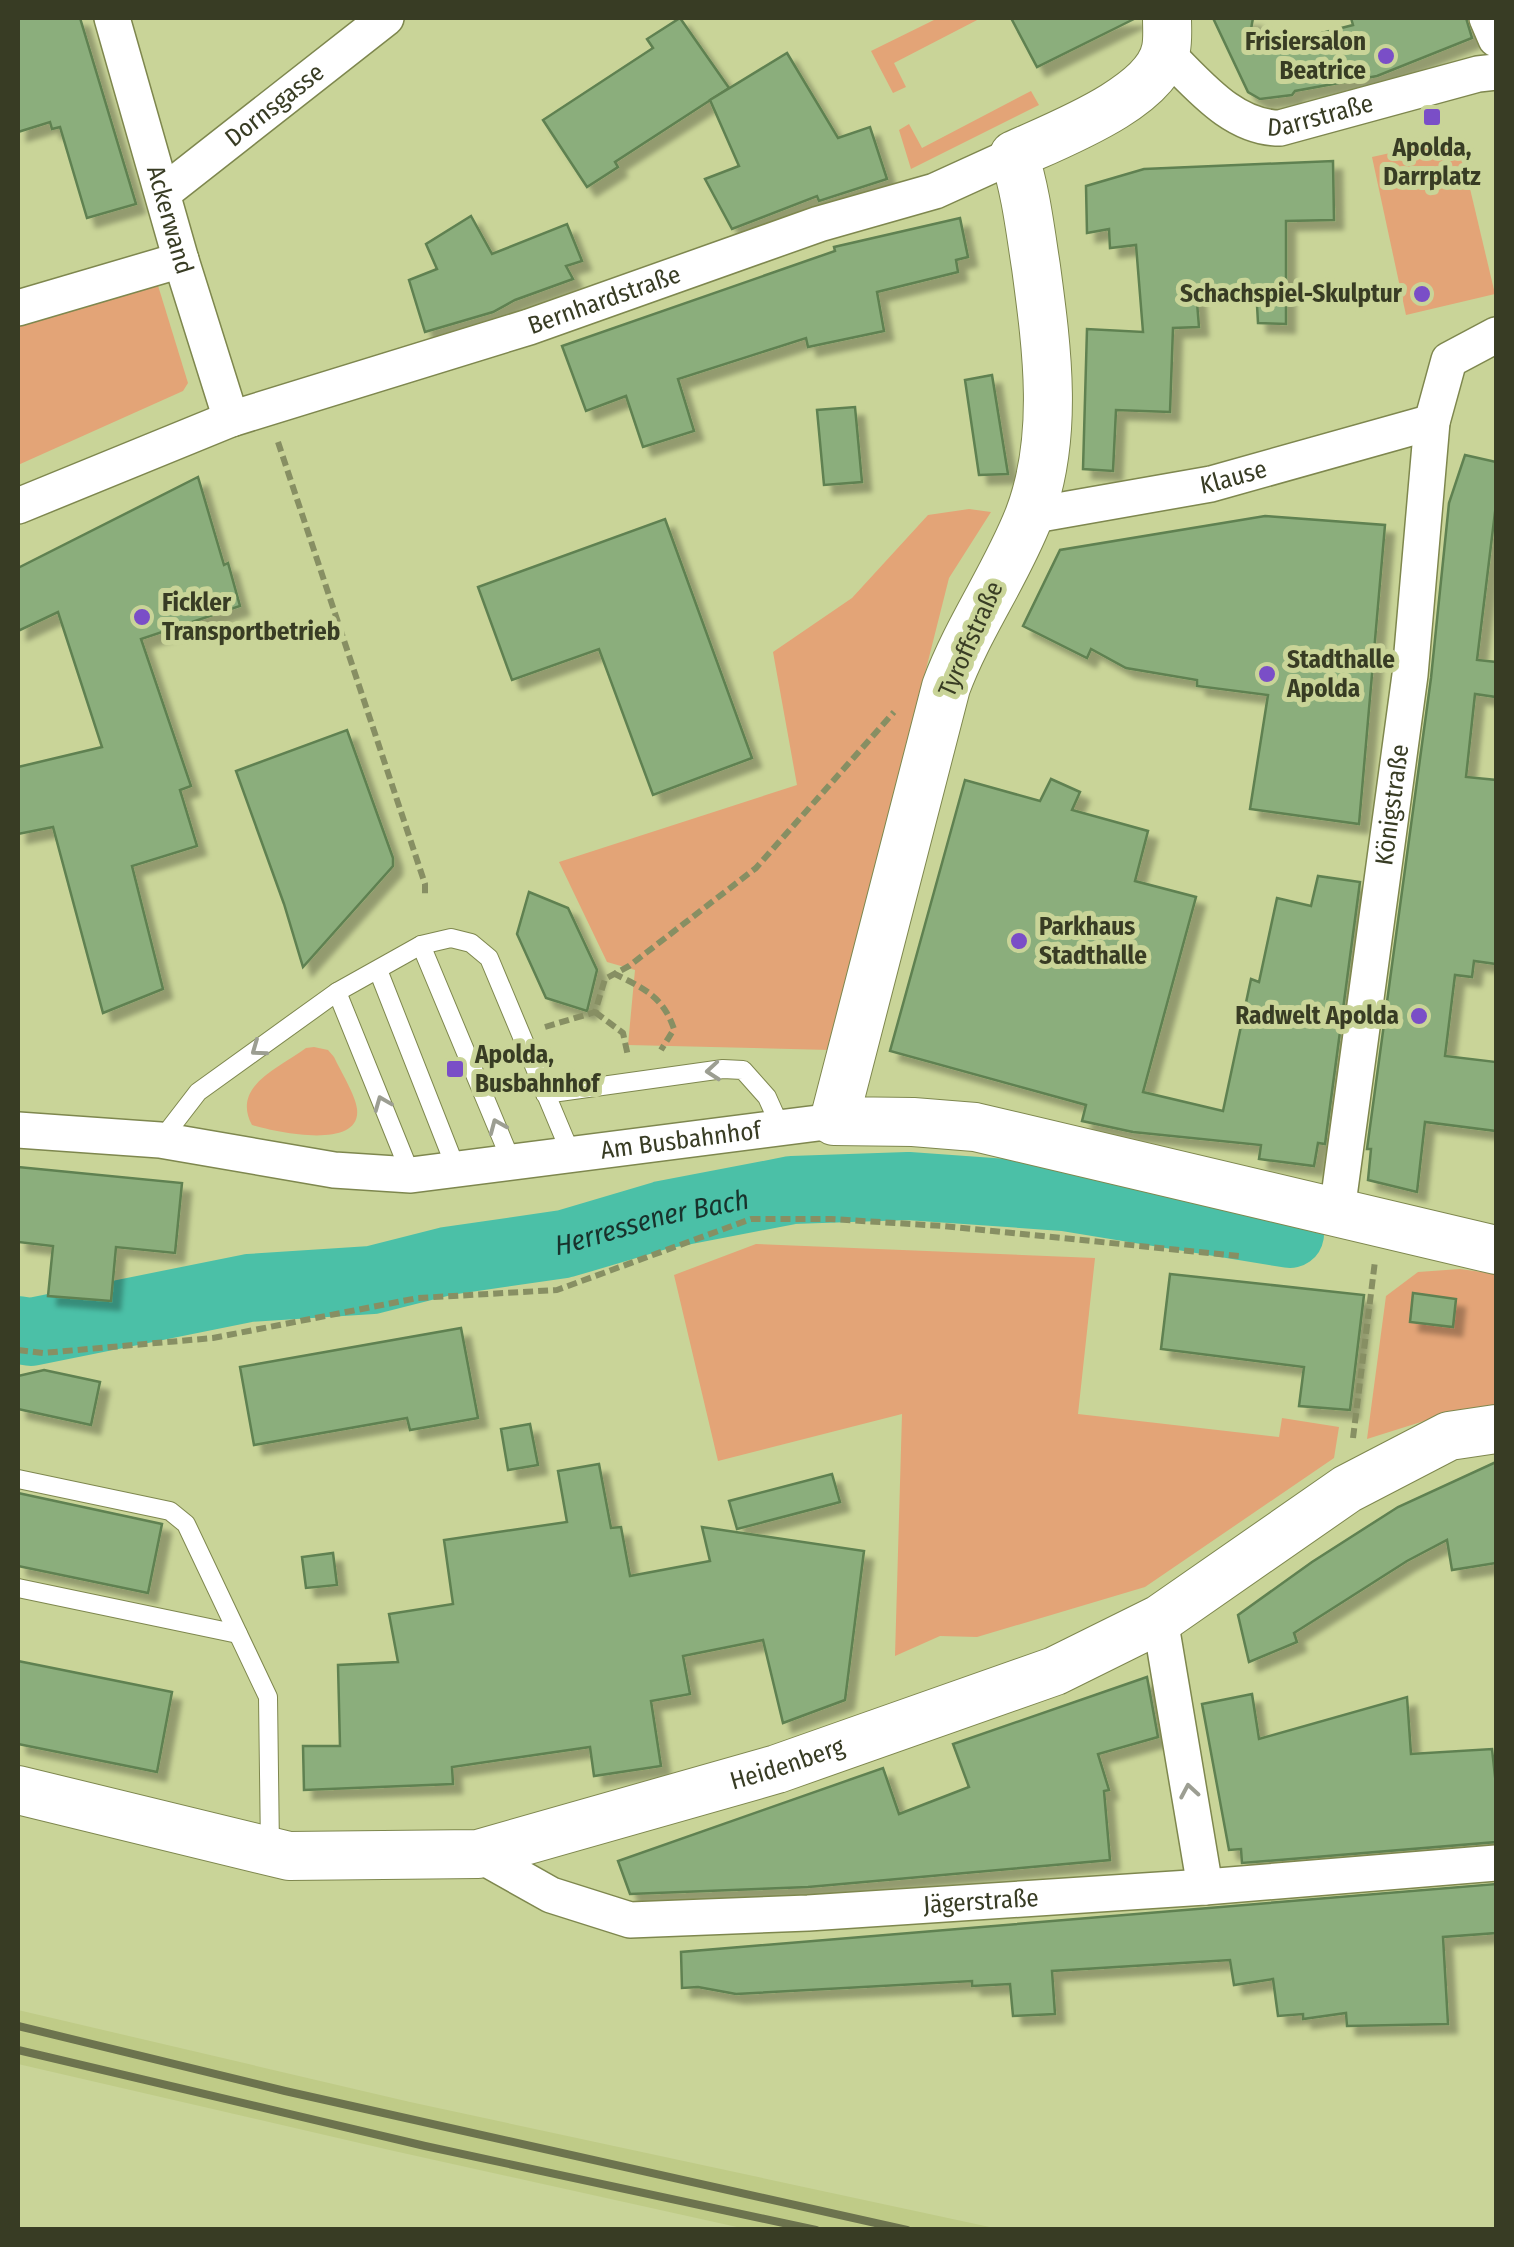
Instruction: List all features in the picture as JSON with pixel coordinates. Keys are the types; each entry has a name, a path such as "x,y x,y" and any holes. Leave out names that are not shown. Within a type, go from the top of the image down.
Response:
{"street":[{"name":"Ackerwand","path":"112,18 231,419"},
{"name":"Dornsgasse","path":"163,192 386,18"},
{"path":"1487,18 1496,40"},
{"name":"Darrstraße","path":"1167,35 1222,107 1266,128 1280,128 1496,72"},
{"name":"Bernhardstraße","path":"18,506 231,419 529,327 819,224 935,192 1114,108 1142,86 1167,35"},
{"name":"Tyroffstraße","path":"834,1121 946,687 974,621 1029,516 1043,466 1048,356 1025,190 1014,155"},
{"path":"18,308 181,260"},
{"path":"1435,410 1449,360 1496,335"},
{"name":"Klause","path":"1029,516 1211,484 1435,410"},
{"name":"Königstraße","path":"1358,1216 1435,410"},
{"name":"Am Busbahnhof","path":"18,1130 160,1140 334,1170 411,1174 780,1126 834,1121 913,1122 975,1127 1358,1216"},
{"path":"1358,1216 1496,1250"},
{"name":"Heidenberg","path":"18,1790 289,1856 478,1854 777,1769 1056,1671 1160,1619 1347,1488 1449,1436 1496,1428"},
{"path":"1160,1619 1205,1887"},
{"name":"Jägerstraße","path":"478,1854 551,1894 630,1920 808,1913 1205,1887 1496,1863"}],"lane":[{"path":"160,1140 198,1092 337,992 422,945 451,938 471,943 489,958 571,1154"},
{"path":"422,945 512,1162"},
{"path":"378,970 457,1171"},
{"path":"337,992 411,1174"},
{"path":"545,1094 708,1071 743,1070 767,1097 780,1126"},
{"path":"18,1478 170,1511 186,1524 268,1697 270,1852"},
{"path":"18,1588 238,1634"}],"path":[{"path":"267,408 426,896"},
{"path":"629,966 756,868 922,682 946,687"},
{"path":"613,973 642,988 667,1008 674,1030 658,1056"},
{"path":"595,1012 623,1033 628,1057"},
{"path":"1347,1488 1358,1216"},
{"path":"18,1350 43,1353 212,1338 418,1298 556,1290 752,1219 943,1226 1239,1256"}],"shaded area":[{"path":"938,18 981,18 894,63 906,87 893,93 871,51"},
{"path":"1031,91 1039,105 911,169 899,130 909,124 922,148"},
{"path":"1458,138 1495,294 1406,315 1372,157"},
{"path":"152,266 188,383 183,391 18,465 18,298"},
{"path":"969,509 991,512 949,578 830,1050 628,1045 635,970 607,962 559,862 797,785 773,652 852,598 928,515"},
{"path":"306,1048 328,1050 334,1057 356,1104 355,1122 346,1130 315,1135 252,1125 247,1111 253,1089 272,1071"},
{"path":"756,1244 1095,1258 1078,1414 1279,1437 1282,1418 1339,1427 1334,1458 1145,1587 977,1637 940,1636 895,1656 902,1414 718,1461 674,1275"},
{"path":"1460,1269 1496,1274 1496,1405 1459,1410 1367,1439 1386,1296 1418,1272"},
{"path":"18,2010 410,2102 999,2229 746,2229 394,2151 18,2064"}],"building":[{"path":"18,18 80,18 136,204 87,218 60,127 52,129 50,122 18,132"},
{"path":"680,18 729,88 615,162 618,167 587,187 543,120 653,48 647,39"},
{"path":"1011,18 1136,18 1037,67"},
{"path":"1213,18 1253,18 1247,52 1353,25 1351,18 1466,18 1472,38 1377,76 1260,99 1248,92"},
{"path":"787,53 838,138 870,127 887,179 819,201 817,196 732,229 705,179 739,166 710,100"},
{"path":"1333,161 1334,220 1286,221 1286,324 1258,323 1256,287 1196,290 1199,327 1173,328 1170,412 1116,410 1113,471 1083,469 1087,329 1143,332 1136,245 1110,248 1109,229 1087,233 1086,186 1144,169"},
{"path":"471,216 492,254 567,224 582,261 566,266 573,279 493,312 425,332 409,280 437,269 426,244"},
{"path":"960,218 968,257 956,260 958,272 877,292 884,331 808,347 806,338 678,379 694,431 643,447 626,396 586,411 562,346 835,251 834,247"},
{"path":"992,375 1008,474 979,475 965,380"},
{"path":"855,407 862,482 824,485 817,410"},
{"path":"1465,455 1496,462 1496,504 1477,660 1496,662 1496,697 1475,694 1466,777 1496,780 1496,964 1474,961 1472,977 1455,975 1445,1056 1496,1062 1496,1131 1425,1122 1417,1192 1368,1180 1371,1149 1367,1149 1431,678 1449,503"},
{"path":"198,477 240,606 141,639 191,786 180,790 197,846 132,866 163,989 103,1013 53,827 18,834 18,767 102,747 58,612 18,631 18,568"},
{"name":"Stadthalle Apolda","path":"1265,516 1385,525 1359,824 1250,809 1268,695 1197,686 1197,680 1126,668 1091,649 1087,658 1023,626 1060,550"},
{"path":"665,519 752,758 653,795 599,649 512,680 478,587"},
{"path":"347,730 393,866 303,967 236,771"},
{"path":"1051,779 1080,792 1072,810 1148,831 1135,881 1196,897 1143,1092 1223,1111 1251,979 1259,982 1277,898 1311,906 1318,876 1360,882 1325,1144 1318,1143 1314,1166 1259,1159 1261,1145 1133,1132 1082,1121 1086,1105 890,1051 965,780 1040,801"},
{"path":"529,892 568,908 597,970 587,1011 546,998 517,934"},
{"path":"18,1167 182,1183 175,1253 116,1247 111,1301 48,1296 53,1246 18,1242"},
{"path":"1170,1274 1364,1295 1350,1410 1299,1406 1304,1367 1161,1349"},
{"path":"1413,1293 1456,1299 1453,1327 1410,1322"},
{"path":"461,1328 478,1418 410,1430 407,1418 254,1445 240,1367"},
{"path":"44,1370 100,1382 91,1425 18,1409 18,1376"},
{"path":"530,1424 538,1465 508,1470 501,1429"},
{"path":"1496,1462 1496,1563 1452,1570 1447,1540 1294,1633 1297,1642 1249,1662 1238,1615 1398,1507"},
{"path":"599,1464 611,1528 621,1527 630,1576 710,1561 702,1527 864,1551 845,1700 783,1723 763,1640 683,1656 690,1694 651,1701 661,1766 594,1776 590,1747 452,1767 453,1784 304,1790 303,1746 340,1746 338,1665 398,1662 389,1614 453,1604 444,1540 567,1522 558,1471"},
{"path":"832,1474 840,1502 737,1529 729,1501"},
{"path":"18,1493 162,1524 148,1593 18,1566"},
{"path":"333,1553 337,1585 306,1588 302,1557"},
{"path":"18,1661 172,1692 157,1772 18,1744"},
{"path":"1147,1677 1158,1737 1098,1754 1109,1790 1104,1791 1110,1860 808,1887 630,1894 618,1861 883,1768 899,1814 969,1787 953,1744"},
{"path":"1252,1694 1259,1739 1407,1697 1411,1754 1492,1749 1496,1842 1242,1863 1241,1849 1229,1850 1202,1704"},
{"path":"1496,1884 1496,1933 1443,1937 1448,2024 1347,2026 1346,2013 1303,2019 1303,2014 1278,2016 1273,1979 1234,1985 1230,1960 1052,1971 1055,2014 1013,2016 1010,1984 972,1986 972,1981 736,1994 682,1988 681,1952"}],"waterway":[{"name":"Herressener Bach","path":"18,1330 31,1332 249,1288 372,1280 447,1261 564,1244 662,1215 792,1190 908,1186 1064,1197 1290,1234"}],"railway":[{"path":"18,2026 285,2091 907,2230"},
{"path":"18,2050 425,2146 816,2230"}],"place":[{"name":"Frisiersalon Beatrice","path":"1386,56"},
{"name":"Apolda, Darrplatz","path":"1432,117"},
{"name":"Schachspiel-Skulptur","path":"1422,294"},
{"name":"Fickler Transportbetrieb","path":"142,617"},
{"name":"Stadthalle Apolda","path":"1267,674"},
{"name":"Parkhaus Stadthalle","path":"1019,941"},
{"name":"Radwelt Apolda","path":"1419,1016"},
{"name":"Apolda, Busbahnhof","path":"455,1069"}]}
